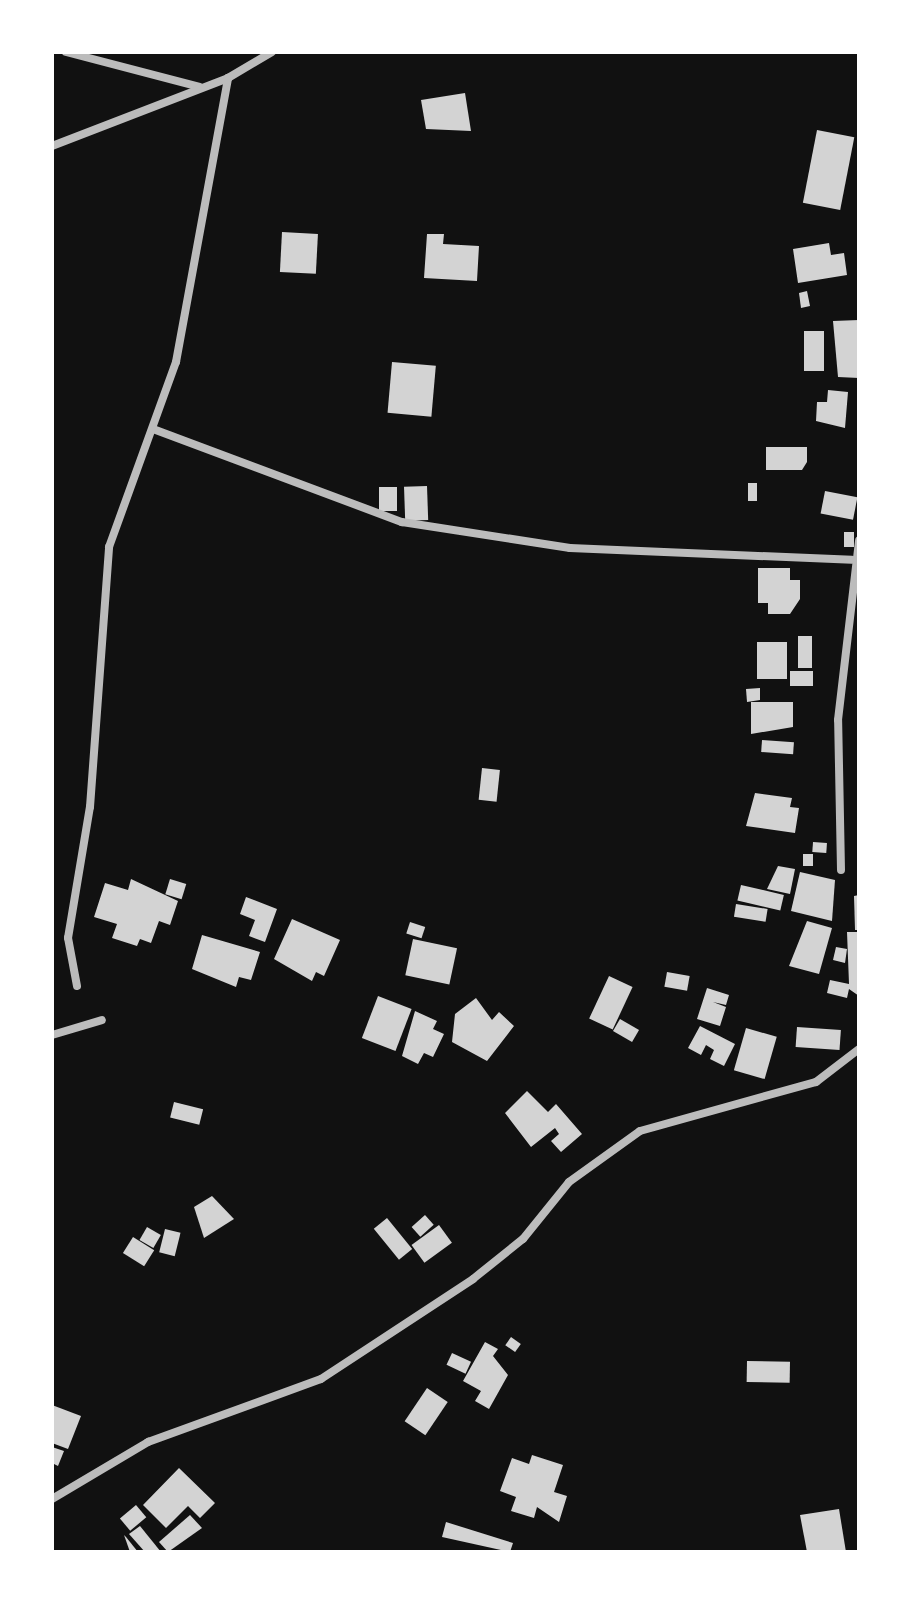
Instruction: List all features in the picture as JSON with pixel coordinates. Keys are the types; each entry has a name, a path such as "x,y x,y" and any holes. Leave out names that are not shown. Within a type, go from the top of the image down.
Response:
{"street":[{"path":"66,52 202,87"},
{"path":"52,146 228,78 272,52"},
{"path":"77,986 68,938 90,807 109,547 153,429 191,301 211,149 228,78"},
{"path":"153,429 402,522 570,548 852,560"},
{"path":"841,870 838,720 852,560 859,540"},
{"path":"52,1035 102,1020"},
{"path":"52,1499 148,1442 321,1379 473,1279 543,1219 569,1182 640,1131 816,1082 859,1049"}],"building":[{"path":"465,93 471,131 426,129 421,100"},
{"path":"817,130 854,137 840,210 803,203"},
{"path":"282,232 318,234 316,274 280,272"},
{"path":"427,234 444,234 443,244 479,246 477,281 424,278"},
{"path":"829,243 831,255 844,253 847,275 798,283 793,249"},
{"path":"807,291 810,306 801,308 799,293"},
{"path":"859,320 859,378 838,377 833,321"},
{"path":"804,331 824,331 824,371 804,371"},
{"path":"392,362 436,366 431,417 388,413"},
{"path":"828,390 848,392 845,428 816,421 817,402 827,402"},
{"path":"766,447 807,447 807,462 802,470 766,470"},
{"path":"748,483 757,483 757,501 748,501"},
{"path":"427,486 428,520 405,521 404,487"},
{"path":"379,487 397,487 397,511 379,511"},
{"path":"825,491 857,497 853,520 821,514"},
{"path":"844,532 854,532 854,547 844,547"},
{"path":"758,568 790,568 790,580 800,580 800,599 790,614 768,614 768,603 758,603"},
{"path":"798,636 812,636 812,668 798,668"},
{"path":"757,642 787,642 787,679 757,679"},
{"path":"790,671 813,671 813,686 790,686"},
{"path":"760,688 760,700 747,702 746,689"},
{"path":"751,702 793,702 793,727 751,734"},
{"path":"762,740 794,742 793,754 761,752"},
{"path":"482,768 500,770 497,802 479,800"},
{"path":"755,793 792,798 790,807 799,808 795,833 746,826"},
{"path":"813,842 827,843 826,853 812,852"},
{"path":"803,854 813,854 813,866 803,866"},
{"path":"778,866 795,869 790,894 767,889"},
{"path":"800,872 835,880 832,921 791,911"},
{"path":"131,879 178,901 170,925 159,921 151,943 140,939 137,946 112,938 117,924 94,917 105,883 128,890"},
{"path":"170,879 186,884 182,899 165,894"},
{"path":"741,885 784,895 780,910 737,901"},
{"path":"859,895 859,930 855,930 854,896"},
{"path":"246,897 277,909 265,942 249,936 255,920 240,914"},
{"path":"736,904 768,909 766,922 734,917"},
{"path":"292,919 340,940 324,976 316,972 312,981 274,959"},
{"path":"807,921 832,928 819,974 789,966"},
{"path":"410,922 425,927 422,938 406,933"},
{"path":"847,932 859,932 859,996 849,989 847,998 827,993 830,980 849,984"},
{"path":"202,935 260,952 251,980 239,977 236,987 192,969"},
{"path":"413,939 457,948 449,985 405,975"},
{"path":"836,947 847,949 845,963 833,960"},
{"path":"667,972 690,976 687,991 664,987"},
{"path":"609,976 633,987 613,1030 589,1019"},
{"path":"707,988 729,995 726,1005 713,1002 726,1007 720,1026 697,1019"},
{"path":"378,996 412,1009 395,1051 362,1038"},
{"path":"476,998 492,1020 499,1012 514,1026 487,1061 452,1042 455,1014"},
{"path":"415,1011 437,1021 433,1029 444,1034 433,1057 424,1053 418,1064 402,1056"},
{"path":"620,1019 639,1030 632,1042 613,1031"},
{"path":"700,1026 735,1044 724,1066 710,1059 714,1050 706,1045 701,1055 688,1048"},
{"path":"797,1027 841,1030 839,1050 796,1047"},
{"path":"746,1028 777,1037 765,1079 734,1070"},
{"path":"527,1091 548,1112 556,1104 582,1134 561,1152 551,1141 559,1134 555,1128 531,1147 505,1113"},
{"path":"174,1102 203,1109 199,1125 170,1118"},
{"path":"212,1196 234,1219 204,1238 194,1207"},
{"path":"425,1215 434,1225 420,1237 412,1227"},
{"path":"387,1218 412,1249 399,1260 374,1229"},
{"path":"439,1225 452,1243 424,1263 411,1245"},
{"path":"147,1227 161,1235 153,1248 140,1240"},
{"path":"165,1229 181,1233 175,1256 159,1252"},
{"path":"133,1237 154,1250 144,1266 123,1253"},
{"path":"511,1337 521,1344 515,1352 505,1345"},
{"path":"485,1342 498,1349 493,1356 508,1375 489,1409 475,1401 481,1391 463,1381"},
{"path":"452,1353 471,1362 466,1374 447,1365"},
{"path":"747,1361 790,1362 790,1383 747,1382"},
{"path":"427,1388 448,1402 425,1435 405,1421"},
{"path":"52,1405 81,1416 68,1449 52,1443"},
{"path":"52,1447 64,1451 58,1466 52,1463"},
{"path":"532,1455 563,1465 554,1492 567,1496 559,1522 537,1507 534,1518 511,1511 516,1497 500,1491 512,1458 529,1464"},
{"path":"179,1468 215,1503 200,1518 188,1506 166,1528 143,1505"},
{"path":"136,1505 146,1517 130,1531 120,1518"},
{"path":"839,1509 846,1552 807,1552 800,1515"},
{"path":"190,1515 202,1528 168,1552 159,1542"},
{"path":"446,1522 513,1543 510,1552 442,1537"},
{"path":"140,1526 161,1552 145,1552 129,1534"},
{"path":"124,1535 126,1537 138,1552 130,1552"}]}
